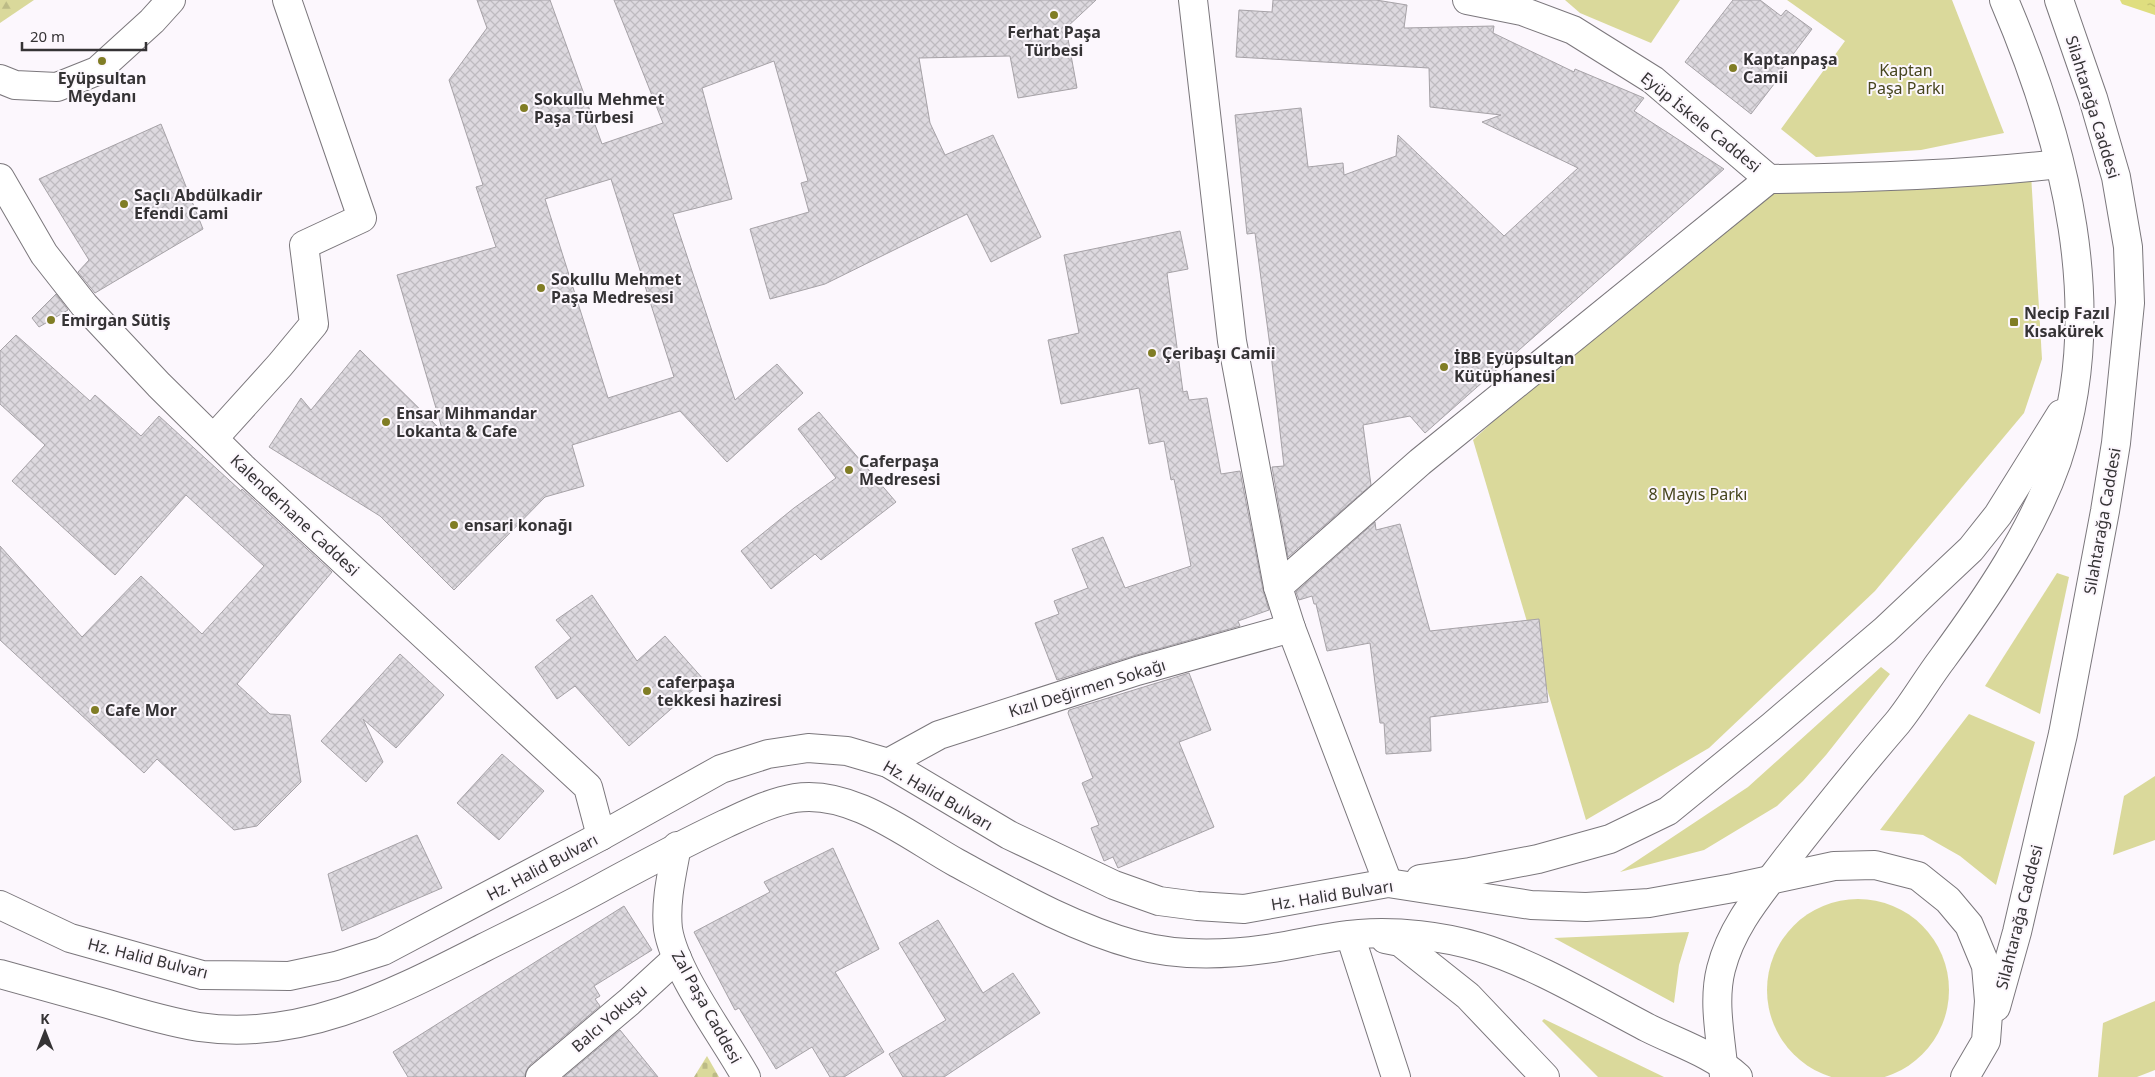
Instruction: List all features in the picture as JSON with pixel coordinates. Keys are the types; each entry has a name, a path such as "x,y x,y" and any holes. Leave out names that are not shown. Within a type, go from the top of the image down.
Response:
{"main road":[{"path":"0,79 15,85 57,87 97,71 152,22 171,0"},
{"path":"214,438 314,324 304,245 362,218 287,0"},
{"path":"1193,0 1232,341 1278,587 1291,628 1388,883 1470,872 1538,859 1610,840 1668,811 1877,637 1971,549 1998,515 2072,396"},
{"name":"Eyüp İskele Caddesi","path":"1467,0 1520,6 1573,30 1653,80 1769,179"},
{"path":"1728,1072 1717,1010 1720,973 1730,939 1750,907 1770,881 1859,767 1902,717 1994,585 2026,529 2056,463 2065,432 2077,356 2077,260 2070,208 2053,132 2004,0"},
{"name":"Silahtarağa Caddesi","path":"1986,1040 2017,932 2063,734 2105,512 2121,396 2130,303 2128,247 2116,176 2093,98 2059,0"},
{"path":"1278,587 1420,462 1769,179 2003,170 2059,164"},
{"name":"Kalenderhane Caddesi","path":"0,178 44,254 84,305 159,385 242,467 588,787 601,836"},
{"name":"Kızıl Değirmen Sokağı","path":"888,763 938,735 1137,671 1291,628"},
{"name":"Hz. Halid Bulvarı","path":"0,905 70,938 202,975 289,976 336,966 383,951 601,836 721,770 768,754 808,748 847,751 888,763 1009,835 1106,881 1159,901 1244,910 1388,883 1531,905 1586,907 1649,903 1770,881 1834,866 1875,865 1918,876 1948,900 1969,925 1986,966 1989,1001 1986,1040"},
{"path":"0,974 199,1027 253,1030 306,1023 360,1007 423,979 597,890 677,846 759,809 796,798 821,798 845,802 866,810 958,864 1062,918 1137,945 1182,952 1220,953 1263,950 1354,934 1408,934 1440,938 1480,947 1526,966 1672,1040 1728,1072"},
{"name":"Zal Paşa Caddesi","path":"677,846 670,886 668,930 677,958 746,1077"},
{"path":"1354,934 1396,1077"},
{"path":"1354,934 1400,942 1468,996 1545,1077"},
{"name":"Balcı Yokuşu","path":"540,1077 629,1002 677,958"},
{"path":"1965,1077 1986,1040"},
{"path":"1975,1077 1986,1040"}],"green space":[{"path":"0,0 34,0 0,23"},
{"path":"1565,0 1680,0 1651,43 1580,13"},
{"name":"Kaptan Paşa Parkı","path":"1787,0 1952,0 2004,133 1921,150 1816,157 1781,129 1845,41"},
{"name":"8 Mayıs Parkı","path":"1768,169 2031,174 2042,359 2024,413 1875,591 1709,748 1586,820 1473,440"},
{"path":"2057,573 2069,577 2040,714 1985,686"},
{"path":"1881,667 1890,674 1826,755 1777,806 1704,850 1620,872 1748,787"},
{"path":"1969,714 2035,742 1996,885 1960,856 1923,835 1880,830"},
{"path":"2155,776 2155,840 2113,855 2124,796"},
{"path":"1867,899 1876,900 1901,909 1923,925 1939,947 1948,972 1948,1008 1939,1033 1923,1055 1901,1071 1885,1077 1867,1081 1849,1081 1840,1080 1815,1071 1800,1061 1787,1048 1777,1033 1768,1008 1767,981 1768,972 1777,947 1787,932 1800,919 1815,909 1840,900"},
{"path":"1689,932 1679,965 1674,1003 1554,938"},
{"path":"2155,1001 2155,1070 2137,1077 2098,1077 2103,1023"},
{"path":"1544,1019 1664,1077 1598,1077 1542,1021"},
{"path":"707,1056 719,1077 694,1077"}],"water":[{"path":"2120,0 2155,0 2155,15 2122,4"}],"building":[{"path":"477,0 550,0 602,144 663,123 614,0 1096,0 1066,28 1077,88 1018,98 1010,56 919,58 930,123 945,155 993,135 1041,237 991,262 967,214 825,284 770,299 750,229 809,212 801,183 808,181 774,61 702,88 732,199 673,214 735,400 777,364 803,393 727,462 680,411 572,445 584,486 545,497 454,590 380,516 269,447 301,398 311,410 360,350 443,432 397,275 496,247 476,187 483,185 449,80 487,28","holes":["611,179 674,377 608,398 545,199"]},
{"path":"1273,0 1376,0 1407,5 1404,28 1494,26 1493,33 1574,72 1575,69 1644,98 1634,111 1724,169 1425,433 1410,416 1363,425 1371,485 1288,557 1272,467 1284,466 1271,354 1255,233 1247,234 1235,115 1301,108 1308,167 1343,163 1344,175 1396,156 1398,135 1504,236 1578,168 1482,122 1501,115 1430,107 1429,68 1236,57 1239,10 1272,12"},
{"path":"1733,0 1760,0 1781,16 1786,10 1812,29 1779,73 1781,75 1751,114 1685,62"},
{"name":"Saçlı Abdülkadir Efendi Cami","path":"161,124 203,229 95,293 78,272 89,260 39,179"},
{"path":"1180,231 1188,269 1167,273 1183,392 1187,391 1189,400 1207,398 1221,474 1240,471 1263,590 1269,610 1238,621 1240,626 1133,656 1057,680 1035,623 1059,614 1054,601 1088,588 1072,549 1103,537 1125,588 1191,566 1174,479 1171,480 1164,441 1149,444 1139,388 1061,404 1048,340 1079,333 1064,255"},
{"path":"56,294 68,310 39,327 32,318"},
{"path":"16,335 90,401 95,395 141,436 159,416 332,572 237,684 270,714 290,715 301,782 257,826 234,830 157,759 144,773 0,640 0,546 82,637 141,576 202,634 264,566 186,495 115,575 12,481 45,445 0,404 0,351"},
{"path":"819,412 896,502 821,560 815,554 771,589 741,551 794,508 836,478 798,429"},
{"path":"1375,522 1376,530 1400,524 1430,631 1539,619 1548,702 1430,717 1431,751 1386,754 1384,723 1380,723 1370,643 1327,651 1316,604 1314,604 1312,596 1299,600 1296,592"},
{"path":"592,595 637,661 665,636 704,680 629,746 575,686 557,699 535,667 571,638 556,620"},
{"path":"400,654 444,695 396,748 363,719 383,762 366,782 321,741"},
{"path":"1189,673 1211,730 1179,742 1214,827 1118,868 1113,857 1104,861 1091,828 1099,825 1082,783 1093,778 1068,713 1069,710"},
{"path":"502,754 544,791 499,840 457,803"},
{"path":"417,835 442,888 342,931 328,874"},
{"path":"833,848 879,949 835,972 884,1052 844,1077 830,1077 812,1047 776,1069 739,1008 735,1010 694,932 770,892 764,882"},
{"path":"624,906 652,950 594,986 600,996 595,999 600,1006 530,1065 525,1077 408,1077 393,1052"},
{"path":"938,920 983,993 1013,973 1040,1013 944,1077 903,1077 889,1054 946,1020 899,943"},
{"path":"620,1030 658,1077 564,1077"}],"place":[{"name":"Ferhat Paşa Türbesi","path":"1054,15"},
{"name":"Eyüpsultan Meydanı","path":"102,61"},
{"name":"Kaptanpaşa Camii","path":"1733,68"},
{"name":"Sokullu Mehmet Paşa Türbesi","path":"524,108"},
{"name":"Saçlı Abdülkadir Efendi Cami","path":"124,204"},
{"name":"Sokullu Mehmet Paşa Medresesi","path":"541,288"},
{"name":"Emirgan Sütiş","path":"51,320"},
{"name":"Necip Fazıl Kısakürek","path":"2014,322"},
{"name":"Çeribaşı Camii","path":"1152,353"},
{"name":"İBB Eyüpsultan Kütüphanesi","path":"1444,367"},
{"name":"Ensar Mihmandar Lokanta & Cafe","path":"386,422"},
{"name":"Caferpaşa Medresesi","path":"849,470"},
{"name":"ensari konağı","path":"454,525"},
{"name":"caferpaşa tekkesi haziresi","path":"647,691"},
{"name":"Cafe Mor","path":"95,710"}]}
